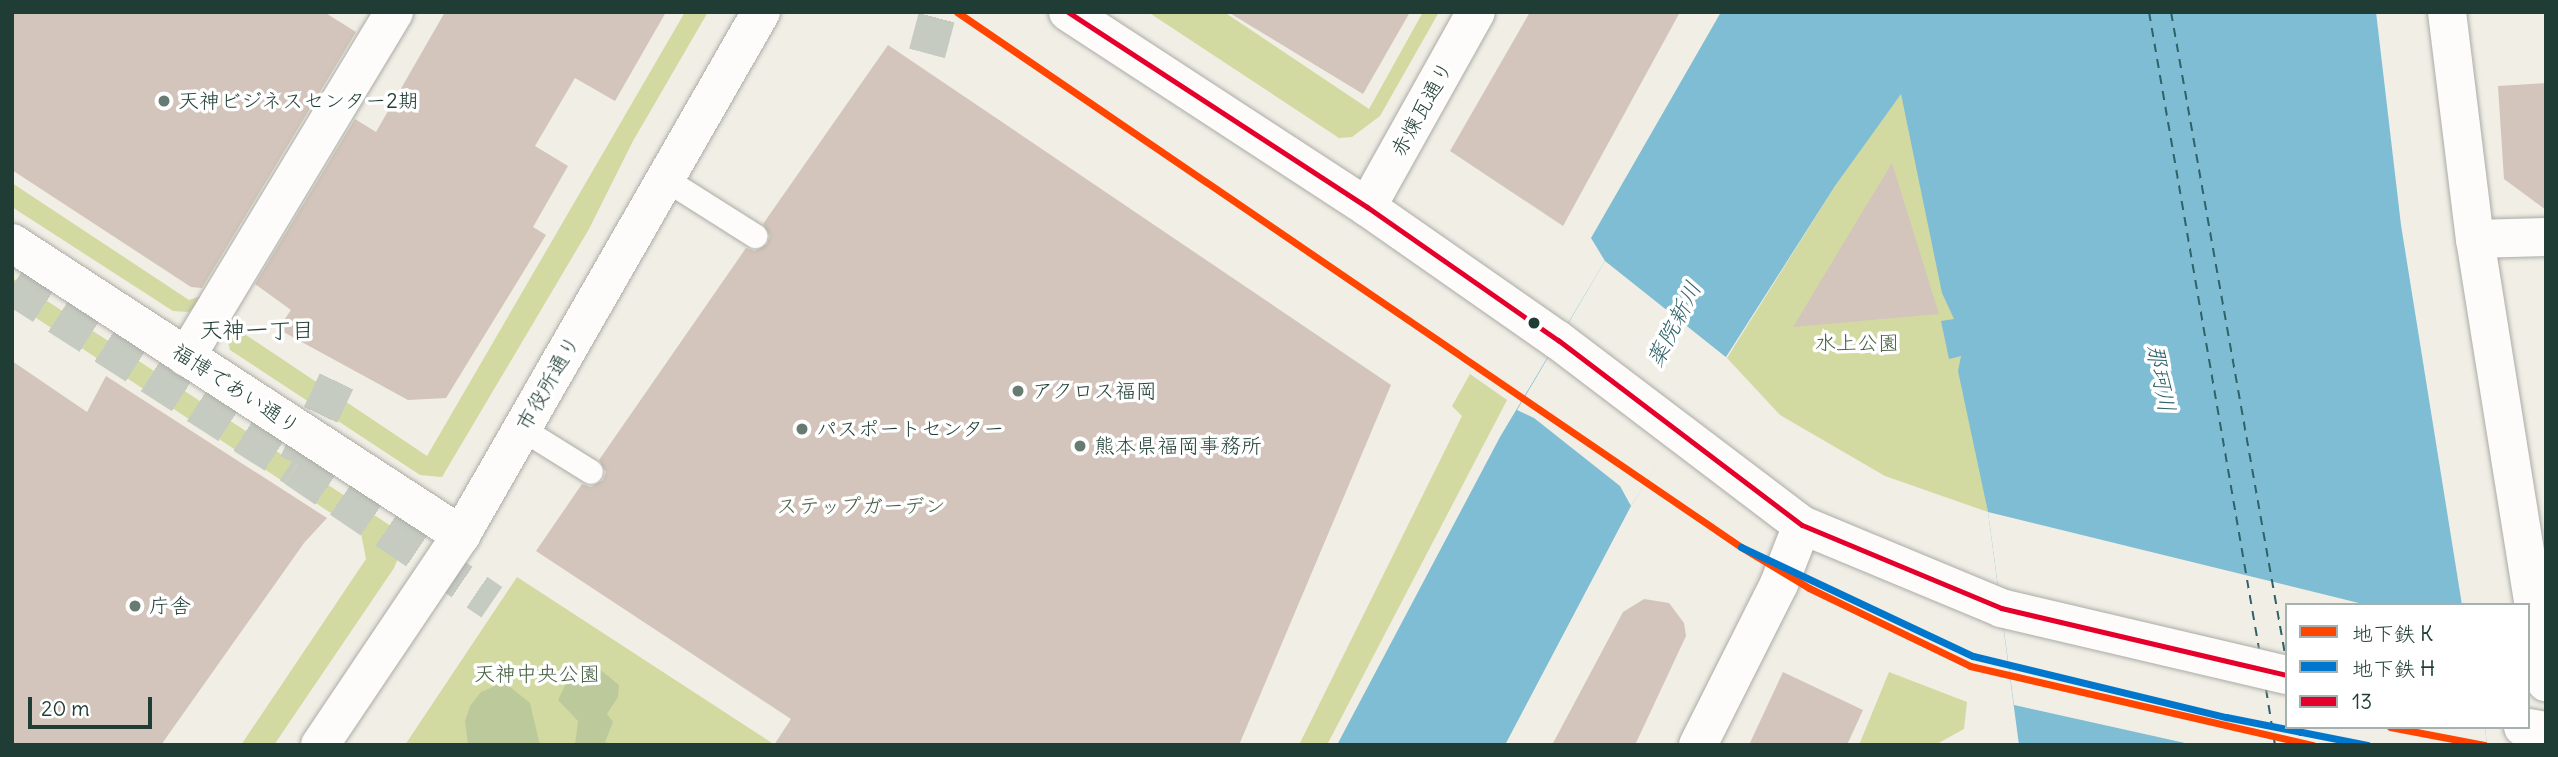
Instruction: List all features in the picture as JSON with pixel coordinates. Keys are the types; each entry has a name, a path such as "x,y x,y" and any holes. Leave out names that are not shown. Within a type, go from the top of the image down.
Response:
{"street":[{"path":"187,357 394,12"},
{"name":"市役所通り","path":"320,745 461,535 761,12"},
{"path":"1068,12 1367,207 1558,340 1802,525 2001,608 2285,675"},
{"name":"赤煉瓦通り","path":"1367,207 1476,12"},
{"path":"2447,12 2475,239 2546,682"},
{"path":"2475,239 2546,237"},
{"name":"福博であい通り","path":"12,243 461,535"},
{"path":"1698,745 1779,584 1802,525"}],"lane":[{"path":"665,179 754,236"},
{"path":"522,429 591,472"}],"green space":[{"path":"685,12 708,12 633,141 589,229 442,477 420,475 230,350 227,338 239,317 243,333 427,456"},
{"path":"1148,12 1224,12 1369,109 1423,12 1439,12 1380,116 1352,137 1339,138"},
{"name":"水上公園","path":"1901,93 1954,319 1988,512 1885,476 1780,415 1727,358 1835,186"},
{"path":"12,183 189,300 204,295 189,312 173,311 12,207"},
{"path":"12,278 397,530 401,551 394,568 274,745 241,745 366,559 361,533 12,302"},
{"path":"1470,374 1507,400 1327,745 1299,745 1462,416 1452,406"},
{"name":"天神中央公園","path":"517,577 775,745 405,745"},
{"path":"596,666 619,685 618,697 607,714 613,722 605,742 618,745 575,745 578,721 558,700 571,673"},
{"path":"1889,672 1967,702 1964,729 1935,745 1859,745"},
{"path":"504,682 530,703 540,745 468,745 465,721 470,706 481,692"}],"water":[{"path":"1721,12 2376,12 2401,225 2462,603 2285,603 2285,729 2485,729 2487,745 2019,745 1988,512 1958,371 1961,356 1949,359 1941,321 1954,319 1942,293 1901,94 1835,186 1631,506 1505,745 1337,745 1500,437 1605,261 1591,238"}],"pier":[{"path":"1605,261 1727,358 1631,506 1620,486 1534,418 1517,410"},
{"path":"1988,512 2359,603 2285,603 2285,729 2485,729 2487,745 2194,745 2014,705"}],"building":[{"name":"天神ビジネスセンター2期","path":"12,12 324,12 356,32 202,288 191,287 12,170"},
{"path":"445,12 666,12 615,101 575,78 535,146 568,166 533,227 546,235 446,398 408,400 278,329 291,310 255,284 355,119 376,132"},
{"path":"1228,12 1410,12 1363,94"},
{"path":"1530,12 1680,12 1563,226 1450,151"},
{"name":"ステップガーデン","path":"888,45 1391,385 1239,745 774,745 791,719 536,551 582,484 591,487 603,480 606,472 599,460 746,248 755,251 767,244 770,236 763,224"},
{"path":"2546,83 2546,210 2504,179 2498,86"},
{"path":"1892,163 1939,314 1793,327 1829,267"},
{"name":"庁舎","path":"12,361 87,412 106,376 327,518 304,543 161,745 12,745"},
{"path":"1644,599 1669,603 1684,623 1686,636 1635,745 1552,745 1623,612"},
{"path":"1783,672 1863,710 1847,745 1749,745"}],"ferry route":[{"path":"2149,12 2259,649"},
{"path":"2171,12 2285,654"},
{"path":"2266,689 2275,745"},
{"path":"2298,729 2302,745"}],"tunnel":[{"path":"927,53 938,12"},
{"path":"12,286 295,468 492,602"},
{"path":"297,464 343,367"}],"metro line":[{"name":"K","path":"957,12 1741,547 1809,588 1970,666 2313,745"},
{"name":"H","path":"1741,547 1973,656 2285,729"},
{"name":"H","path":"2286,729 2367,745"},
{"name":"K","path":"2400,729 2484,745"}],"transit line":[{"name":"13","path":"1068,12 1367,207 1558,340 1802,525 2001,608 2285,675"}],"place":[{"name":"天神ビジネスセンター2期","path":"164,101"},
{"name":"アクロス福岡","path":"1018,391"},
{"name":"パスポートセンター","path":"802,429"},
{"name":"熊本県福岡事務所","path":"1080,446"},
{"name":"庁舎","path":"135,606"}],"district":[{"name":"天神一丁目","path":"257,330"}],"water label":[{"name":"薬院新川","path":"1674,324"},
{"name":"那珂川","path":"2161,378"}]}
